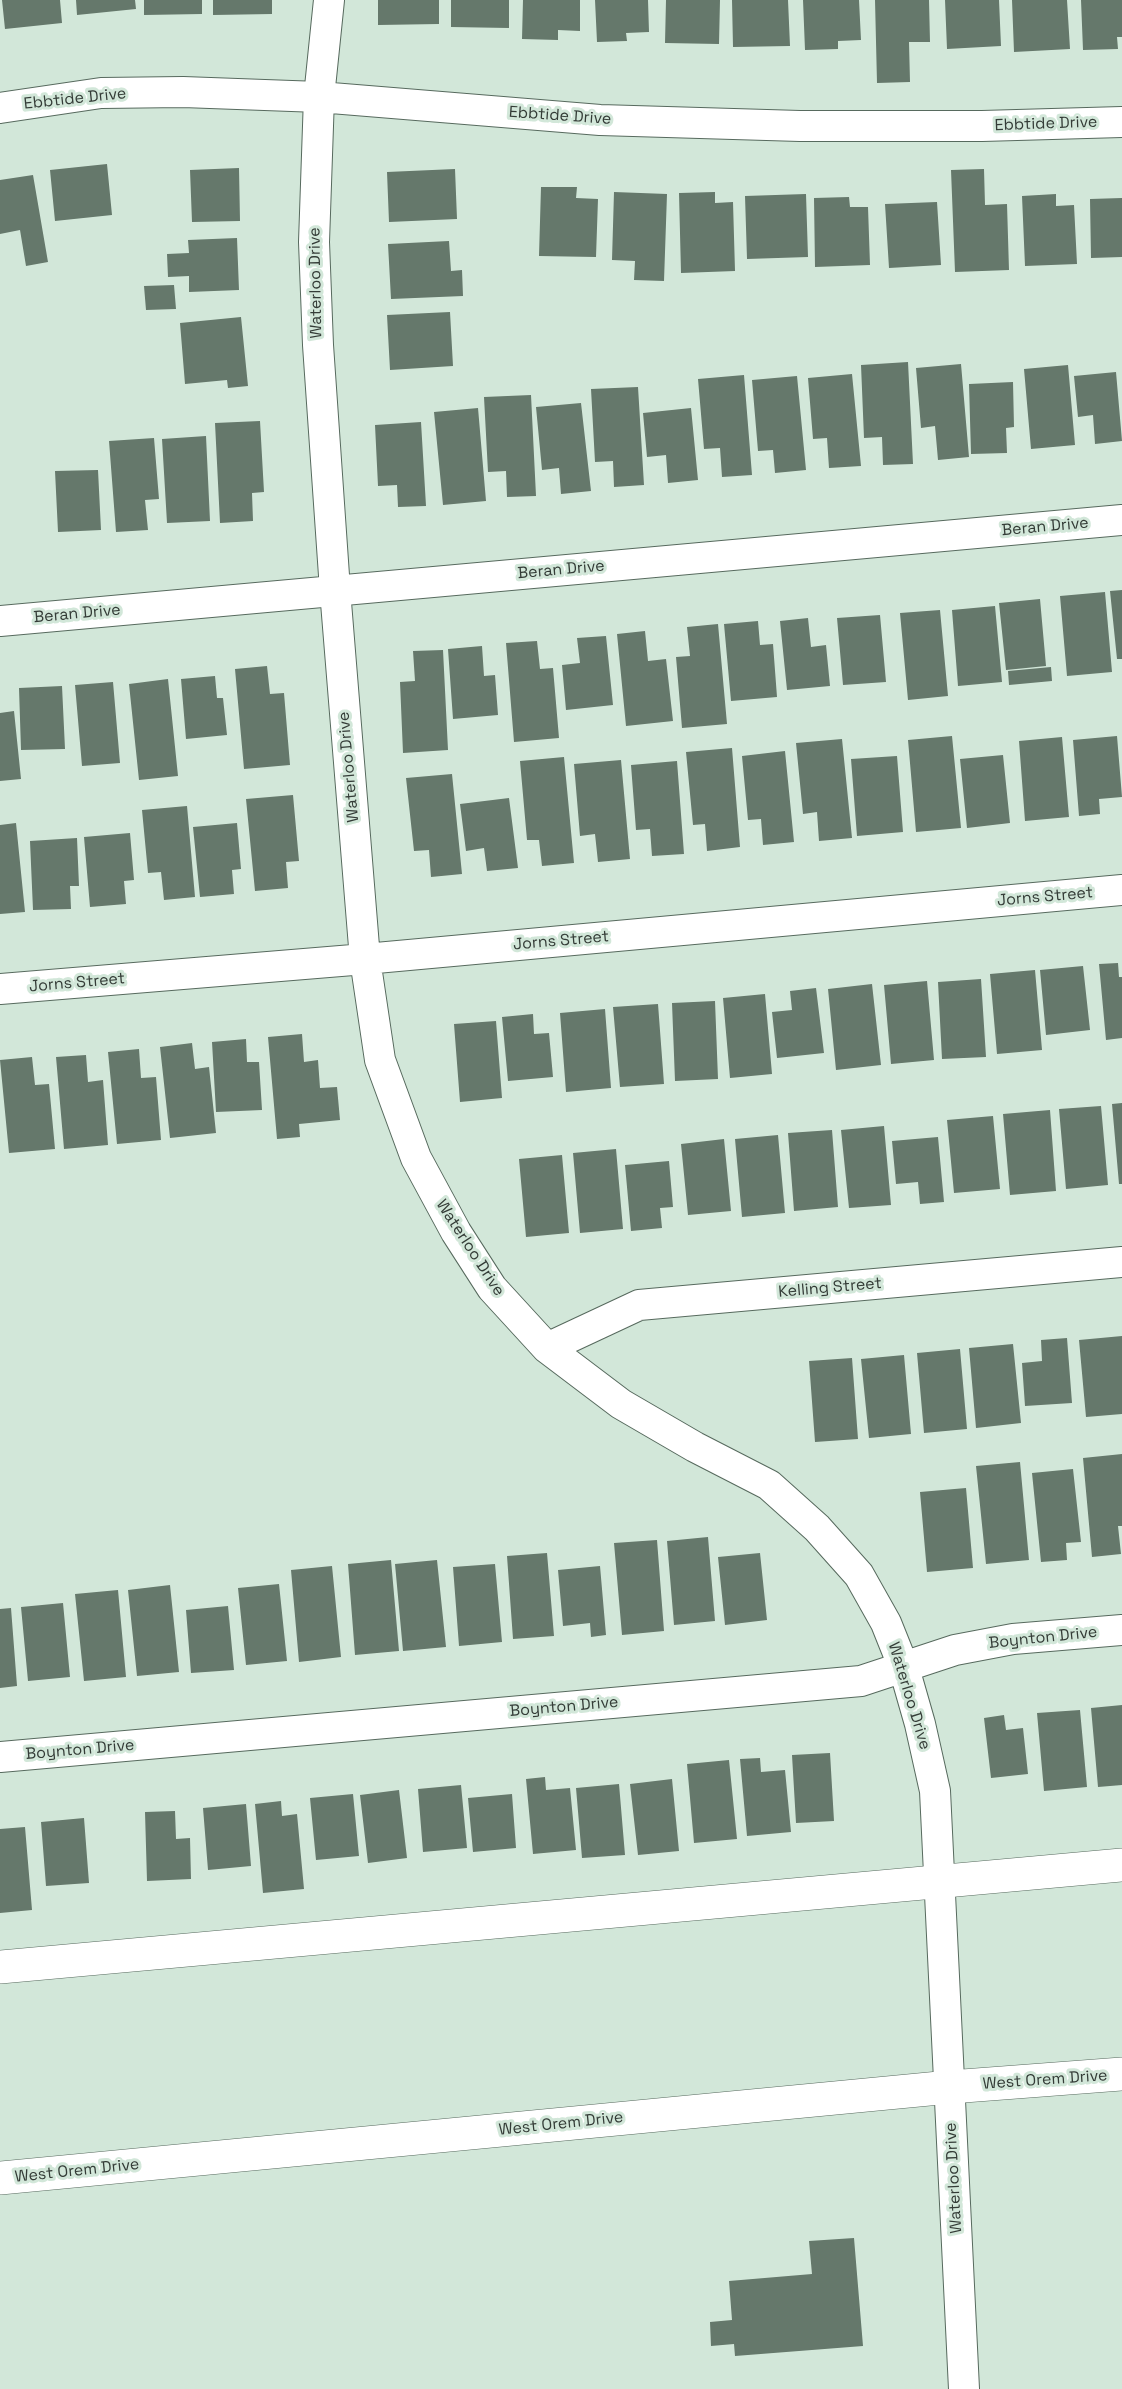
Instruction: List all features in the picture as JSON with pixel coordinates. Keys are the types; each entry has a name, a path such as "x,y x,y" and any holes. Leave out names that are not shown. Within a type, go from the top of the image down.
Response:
{"main road":[{"path":"0,1967 1122,1865"},
{"name":"West Orem Drive","path":"0,2178 950,2087 1122,2074"}],"street":[{"name":"Waterloo Drive","path":"329,0 319,97 314,242 318,345 365,959 380,1060 416,1158 456,1232 492,1288 547,1348 621,1404 695,1447 770,1485 817,1528 859,1575 886,1623 904,1668 920,1724 935,1791 964,2389"},
{"name":"Ebbtide Drive","path":"0,108 101,93 183,92 319,97 600,120 800,126 982,126 1122,122"},
{"name":"Beran Drive","path":"0,621 1122,520"},
{"name":"Jorns Street","path":"0,989 365,959 1122,890"},
{"name":"Kelling Street","path":"547,1348 639,1305 1122,1262"},
{"name":"Boynton Drive","path":"0,1757 861,1681 955,1650 1013,1639 1122,1630"}],"building":[{"path":"2,0 60,0 62,23 5,29"},
{"path":"76,0 135,0 136,9 77,15"},
{"path":"144,0 202,0 202,14 144,15"},
{"path":"213,0 272,0 272,14 213,15"},
{"path":"378,0 439,0 439,24 378,25"},
{"path":"451,0 509,0 509,28 451,27"},
{"path":"523,0 580,0 580,31 558,30 558,40 522,39"},
{"path":"595,0 648,0 649,32 626,33 627,41 597,42"},
{"path":"666,0 720,0 719,44 665,43"},
{"path":"732,0 788,0 790,46 733,47"},
{"path":"803,0 859,0 861,40 838,41 838,49 805,50"},
{"path":"875,0 929,0 930,42 909,42 910,82 877,83"},
{"path":"945,0 999,0 1001,46 947,49"},
{"path":"1012,0 1067,0 1070,49 1014,52"},
{"path":"1081,0 1122,0 1122,37 1117,37 1118,49 1083,50"},
{"path":"107,164 112,215 55,221 50,170"},
{"path":"239,168 240,221 192,222 190,170"},
{"path":"455,169 457,219 389,222 387,172"},
{"path":"984,169 985,205 1007,204 1009,270 955,272 951,170"},
{"path":"33,175 48,262 26,266 20,230 0,234 0,180"},
{"path":"541,187 577,187 576,198 598,199 596,257 539,256"},
{"path":"614,192 667,194 664,281 634,280 635,261 612,260"},
{"path":"715,192 715,203 733,202 735,271 681,273 679,193"},
{"path":"806,194 808,257 747,259 745,196"},
{"path":"1056,194 1056,206 1074,205 1077,264 1025,266 1022,196"},
{"path":"849,197 850,207 868,207 870,265 815,267 814,198"},
{"path":"1122,198 1122,257 1091,258 1090,199"},
{"path":"937,202 941,265 889,268 885,204"},
{"path":"237,238 239,290 189,292 189,276 168,277 167,254 189,253 188,240"},
{"path":"449,241 451,271 462,270 463,296 391,299 388,244"},
{"path":"174,285 176,309 146,310 144,286"},
{"path":"450,312 453,366 390,370 387,315"},
{"path":"241,317 248,386 228,388 227,380 185,384 180,323"},
{"path":"908,362 913,464 883,465 882,437 864,438 861,365"},
{"path":"961,364 969,457 938,460 935,426 921,428 916,368"},
{"path":"1068,365 1075,445 1031,449 1024,369"},
{"path":"1116,372 1122,441 1095,444 1093,415 1078,417 1074,376"},
{"path":"852,374 861,466 829,468 827,438 813,439 808,378"},
{"path":"744,375 752,475 722,477 720,448 704,449 698,379"},
{"path":"797,376 806,470 775,473 773,450 758,451 752,380"},
{"path":"1013,382 1014,427 1006,428 1007,453 971,454 969,384"},
{"path":"638,387 644,485 614,487 613,461 595,462 591,389"},
{"path":"531,395 536,496 507,497 506,471 488,472 484,397"},
{"path":"581,403 591,491 561,494 559,468 542,470 536,407"},
{"path":"478,408 486,501 443,505 434,412"},
{"path":"691,408 698,480 668,483 666,455 647,457 643,413"},
{"path":"260,421 264,492 252,493 253,521 220,523 215,423"},
{"path":"421,422 426,506 398,507 397,485 378,486 375,425"},
{"path":"206,436 210,521 167,523 162,439"},
{"path":"154,438 159,499 145,500 148,530 116,532 109,441"},
{"path":"98,470 101,530 58,532 55,471"},
{"path":"1122,590 1122,659 1117,659 1110,591"},
{"path":"1105,592 1112,672 1067,676 1060,596"},
{"path":"1040,599 1046,666 1006,670 999,603"},
{"path":"995,606 1002,682 958,686 952,610"},
{"path":"940,610 948,696 908,700 900,613"},
{"path":"880,615 886,682 843,685 837,618"},
{"path":"808,618 811,647 826,645 830,686 787,690 780,621"},
{"path":"758,621 760,645 773,644 777,697 731,701 724,624"},
{"path":"718,624 727,724 682,728 676,657 690,656 687,627"},
{"path":"645,631 648,661 666,659 673,721 626,726 617,634"},
{"path":"606,636 613,705 566,710 562,665 580,663 577,638"},
{"path":"537,641 540,669 553,668 559,738 514,742 506,643"},
{"path":"482,646 484,676 495,675 498,715 453,719 448,649"},
{"path":"443,650 448,750 403,753 400,682 415,681 413,651"},
{"path":"267,666 270,694 284,693 290,765 244,769 235,669"},
{"path":"1051,667 1052,681 1009,685 1008,671"},
{"path":"215,676 217,698 223,698 227,735 186,739 181,679"},
{"path":"168,679 178,776 139,780 129,684"},
{"path":"113,682 120,763 82,766 75,685"},
{"path":"62,686 65,749 21,750 19,688"},
{"path":"14,711 21,779 0,781 0,713"},
{"path":"952,736 961,828 916,832 908,740"},
{"path":"1117,736 1122,797 1099,799 1100,814 1079,816 1073,740"},
{"path":"1062,737 1069,817 1025,821 1019,741"},
{"path":"842,739 852,838 819,841 817,812 803,814 796,743"},
{"path":"732,748 740,847 707,851 705,824 693,825 686,752"},
{"path":"785,751 794,842 763,845 761,819 748,820 742,756"},
{"path":"1003,755 1010,823 967,828 960,759"},
{"path":"897,756 903,832 857,836 851,759"},
{"path":"564,757 574,863 542,866 539,840 527,840 520,761"},
{"path":"621,760 630,859 598,862 595,834 580,836 574,764"},
{"path":"677,761 684,854 652,856 650,829 636,830 631,765"},
{"path":"452,774 462,874 431,877 429,850 414,851 406,778"},
{"path":"293,795 299,861 286,862 288,888 255,891 246,799"},
{"path":"509,798 518,868 487,871 484,848 466,851 460,804"},
{"path":"187,806 195,897 164,900 161,872 148,873 142,810"},
{"path":"16,823 25,912 0,914 0,825"},
{"path":"237,823 241,869 232,870 234,894 200,897 193,827"},
{"path":"130,833 134,880 124,881 126,904 90,907 84,837"},
{"path":"77,838 79,886 70,886 71,909 33,910 30,841"},
{"path":"1118,963 1119,977 1122,977 1122,1038 1106,1040 1099,964"},
{"path":"1083,966 1090,1030 1046,1035 1040,970"},
{"path":"1035,970 1042,1050 997,1054 990,974"},
{"path":"981,979 986,1057 942,1059 938,982"},
{"path":"927,981 934,1060 891,1064 884,985"},
{"path":"872,984 881,1065 836,1070 828,989"},
{"path":"816,988 824,1053 777,1058 772,1012 792,1010 790,991"},
{"path":"765,994 772,1074 730,1078 723,998"},
{"path":"715,1001 718,1079 675,1081 672,1003"},
{"path":"658,1004 664,1084 620,1087 613,1007"},
{"path":"605,1009 611,1088 566,1092 560,1013"},
{"path":"533,1014 534,1034 549,1033 553,1077 508,1081 502,1017"},
{"path":"496,1021 502,1098 460,1102 454,1024"},
{"path":"302,1034 304,1062 318,1060 320,1088 337,1087 340,1120 299,1124 300,1137 277,1139 268,1037"},
{"path":"246,1039 247,1062 259,1062 262,1110 216,1112 212,1042"},
{"path":"192,1043 195,1069 209,1067 216,1133 170,1138 160,1047"},
{"path":"139,1049 141,1078 156,1077 161,1140 117,1144 108,1052"},
{"path":"86,1055 88,1082 103,1080 108,1145 64,1149 56,1057"},
{"path":"32,1057 35,1085 49,1084 55,1149 9,1153 0,1060"},
{"path":"1122,1103 1122,1184 1119,1184 1112,1104"},
{"path":"1101,1106 1108,1185 1066,1189 1059,1109"},
{"path":"1050,1110 1056,1191 1010,1195 1003,1114"},
{"path":"993,1116 1000,1189 954,1193 947,1120"},
{"path":"884,1126 891,1205 849,1208 841,1130"},
{"path":"832,1130 838,1207 794,1211 788,1133"},
{"path":"778,1135 785,1213 742,1217 735,1139"},
{"path":"938,1137 944,1202 920,1204 918,1182 896,1184 892,1141"},
{"path":"724,1139 731,1211 688,1215 681,1144"},
{"path":"616,1149 623,1229 580,1233 573,1153"},
{"path":"562,1155 569,1233 526,1237 519,1159"},
{"path":"669,1161 673,1207 660,1208 662,1228 631,1231 625,1165"},
{"path":"1122,1336 1122,1414 1086,1417 1079,1340"},
{"path":"1067,1338 1072,1403 1025,1406 1022,1363 1042,1361 1041,1340"},
{"path":"1013,1344 1021,1423 976,1428 969,1348"},
{"path":"960,1349 967,1429 924,1433 917,1353"},
{"path":"904,1355 911,1434 869,1438 861,1359"},
{"path":"852,1358 858,1439 815,1442 809,1361"},
{"path":"1122,1454 1122,1526 1118,1526 1121,1554 1092,1557 1083,1458"},
{"path":"1020,1462 1029,1560 986,1564 976,1466"},
{"path":"1073,1469 1081,1542 1066,1543 1067,1560 1041,1562 1032,1473"},
{"path":"966,1488 973,1568 927,1572 920,1492"},
{"path":"708,1537 715,1621 674,1625 667,1541"},
{"path":"657,1540 664,1631 622,1635 614,1543"},
{"path":"547,1553 554,1636 513,1639 507,1556"},
{"path":"760,1553 767,1620 725,1625 718,1557"},
{"path":"391,1560 399,1651 355,1655 348,1564"},
{"path":"437,1560 446,1647 403,1651 395,1564"},
{"path":"495,1564 502,1642 459,1646 453,1567"},
{"path":"332,1566 341,1657 299,1662 291,1570"},
{"path":"600,1566 606,1635 591,1637 590,1623 563,1626 558,1570"},
{"path":"279,1584 287,1661 246,1665 238,1588"},
{"path":"170,1585 179,1672 137,1676 128,1590"},
{"path":"118,1590 126,1677 84,1681 75,1594"},
{"path":"63,1603 70,1677 28,1681 21,1607"},
{"path":"228,1606 234,1670 191,1673 186,1610"},
{"path":"11,1608 17,1686 0,1688 0,1609"},
{"path":"1122,1705 1122,1785 1098,1787 1091,1708"},
{"path":"1080,1710 1087,1787 1044,1791 1037,1713"},
{"path":"1004,1715 1006,1730 1023,1728 1028,1774 991,1778 984,1718"},
{"path":"830,1753 834,1821 796,1823 792,1755"},
{"path":"760,1758 761,1772 785,1770 791,1832 747,1836 740,1759"},
{"path":"729,1760 737,1839 694,1843 687,1764"},
{"path":"545,1777 546,1790 570,1788 576,1850 533,1854 526,1779"},
{"path":"672,1779 679,1851 638,1855 630,1784"},
{"path":"619,1784 625,1855 582,1858 576,1788"},
{"path":"461,1785 467,1848 423,1852 418,1789"},
{"path":"399,1790 407,1858 368,1863 360,1795"},
{"path":"353,1794 359,1856 316,1860 310,1798"},
{"path":"512,1794 516,1848 473,1852 468,1798"},
{"path":"281,1801 282,1816 297,1814 304,1889 263,1893 255,1804"},
{"path":"246,1804 251,1866 208,1870 203,1808"},
{"path":"175,1811 176,1839 190,1838 191,1879 147,1881 145,1812"},
{"path":"84,1818 89,1883 46,1886 41,1822"},
{"path":"25,1827 32,1910 0,1913 0,1829"},
{"path":"854,2238 863,2346 735,2356 734,2344 711,2346 710,2322 732,2320 729,2281 812,2274 809,2241"}]}
